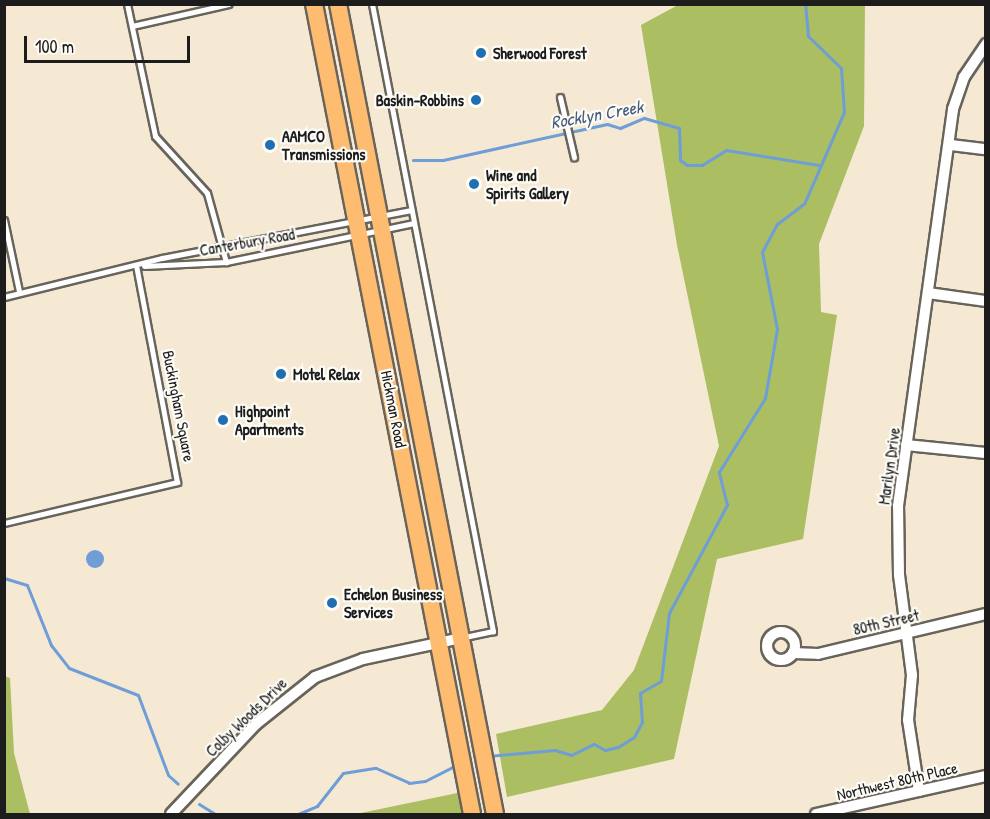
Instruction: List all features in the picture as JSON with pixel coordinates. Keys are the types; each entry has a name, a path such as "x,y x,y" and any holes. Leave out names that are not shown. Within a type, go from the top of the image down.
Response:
{"main road":[{"name":"Hickman Road","path":"314,4 472,814"},
{"name":"Hickman Road","path":"338,4 495,814"}],"street":[{"name":"Marilyn Drive","path":"919,791 908,720 908,632 896,541 906,445 951,146 953,109 964,77 986,44"},
{"path":"951,146 986,149"},
{"path":"928,293 986,301"},
{"path":"906,445 986,453"},
{"name":"80th Street","path":"793,653 818,654 986,615"},
{"name":"Colby Woods Drive","path":"171,814 298,688 341,666 461,638"},
{"name":"Northwest 80th Place","path":"816,814 986,776"}],"lane":[{"path":"127,4 155,136 207,193 226,262"},
{"path":"132,26 229,4"},
{"path":"372,4 493,631 461,638"},
{"path":"560,97 573,156"},
{"path":"359,227 380,223 411,210"},
{"path":"4,220 19,291"},
{"path":"359,227 380,223 414,224"},
{"name":"Canterbury Road","path":"4,297 19,291 223,247 359,227"},
{"name":"Canterbury Road","path":"136,266 226,262 359,227"},
{"name":"Buckingham Square","path":"4,523 177,482 136,266"}],"green space":[{"path":"678,5 865,5 864,126 819,244 821,312 837,315 803,539 717,559 674,759 507,797 496,734 602,710 634,670 719,446 677,245 641,25"},
{"path":"4,676 10,678 14,753 30,814 5,814"},
{"path":"467,791 472,814 356,814"}],"water":[{"path":"95,550 101,553 104,559 101,565 95,568 89,565 86,559 89,553"}],"waterway":[{"path":"488,756 555,750 571,755 594,744 605,750 618,747 634,737 642,722 640,693 661,681 669,613 727,505 719,472 765,398 777,329 762,252 777,224 804,204 844,112 841,68 808,36 805,4"},
{"name":"Rocklyn Creek","path":"413,160 443,160 607,124 620,128 644,118 679,128 680,160 687,165 702,165 726,150 819,165"},
{"path":"4,578 27,585 51,645 69,668 138,695 168,775 178,784"},
{"path":"298,814 317,806 343,773 376,768 409,783 425,781 456,765"},
{"path":"199,804 215,814"},
{"path":"230,814 252,814"}],"place":[{"name":"Sherwood Forest","path":"481,53"},
{"name":"Baskin-Robbins","path":"476,100"},
{"name":"AAMCO Transmissions","path":"270,145"},
{"name":"Wine and Spirits Gallery","path":"474,184"},
{"name":"Motel Relax","path":"281,374"},
{"name":"Highpoint Apartments","path":"223,420"},
{"name":"Echelon Business Services","path":"332,603"}]}
